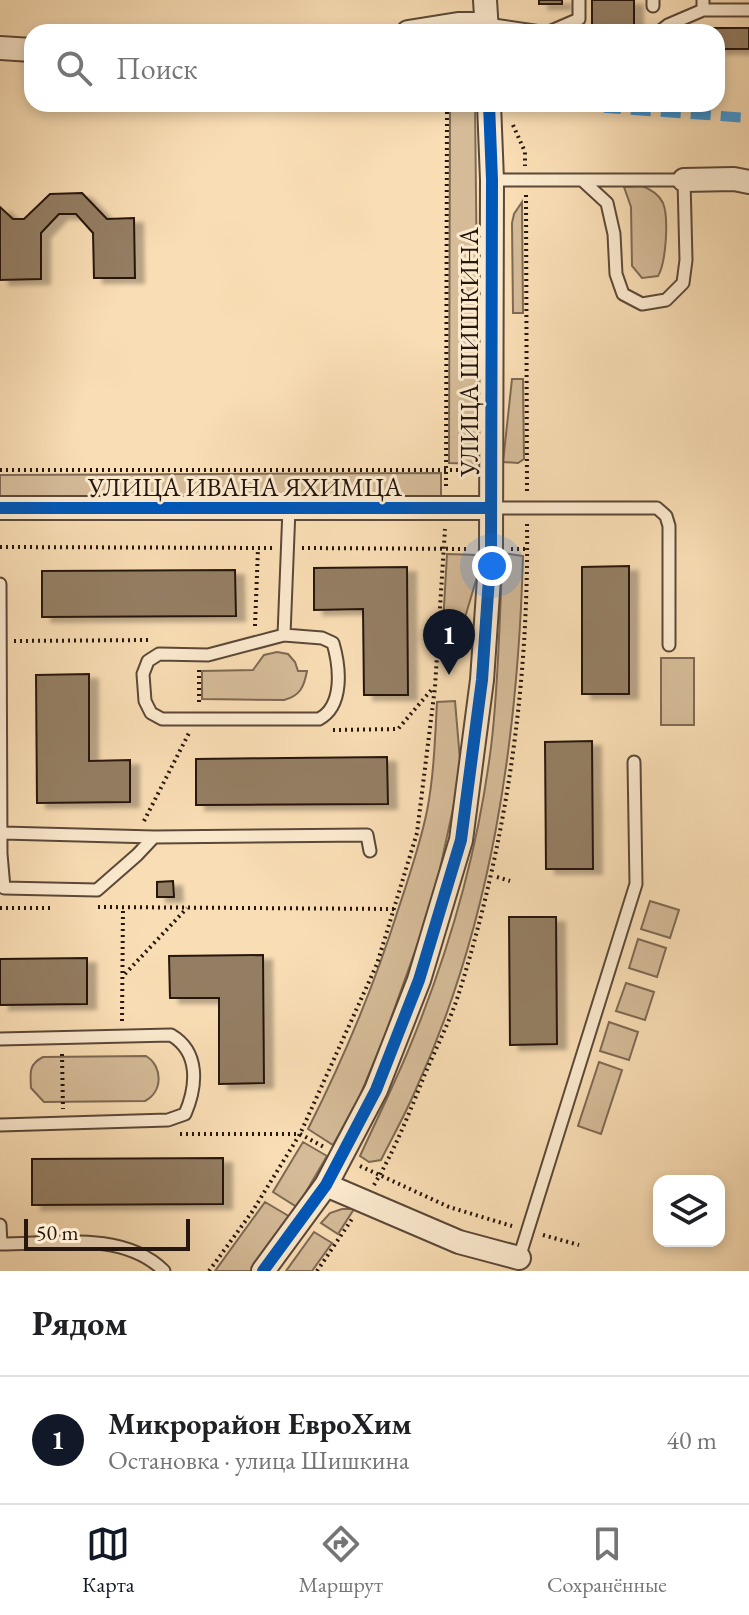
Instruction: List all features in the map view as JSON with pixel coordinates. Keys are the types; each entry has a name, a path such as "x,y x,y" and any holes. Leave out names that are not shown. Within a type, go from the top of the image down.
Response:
{"street":[{"path":"485,0 487,24"},
{"path":"0,48 24,50"},
{"name":"УЛИЦА ШИШКИНА","path":"263,1271 326,1185 376,1090 419,980 461,840 482,680 491,549 492,180 489,112"},
{"path":"684,180 734,179 749,182"},
{"name":"УЛИЦА ИВАНА ЯХИМЦА","path":"0,508 491,508"},
{"path":"326,1185 459,1242 519,1258"}],"lane":[{"path":"567,24 579,19 579,0"},
{"path":"670,24 703,5 749,10"},
{"path":"492,180 582,180 684,180 686,260 683,283 666,300 642,304 623,294 616,274 614,234 607,203 582,180"},
{"path":"491,508 657,508 666,516 669,526 669,645"},
{"path":"284,635 289,509"},
{"path":"0,584 4,888 97,890 154,837"},
{"path":"284,635 322,638 333,643 337,657 336,703 330,713 319,719 162,719 151,713 145,701 143,674 148,661 159,654 208,655 284,635"},
{"path":"519,1258 636,884 634,762"},
{"path":"3,833 154,837 367,835 370,851"},
{"path":"0,1039 171,1035 185,1043 193,1060 192,1097 185,1114 168,1120 0,1125"},
{"path":"0,1225 0,1244 121,1245 164,1271"}],"path":[{"path":"446,492 447,112"},
{"path":"0,470 469,470"},
{"path":"209,1271 252,1212 300,1134 377,964 417,833 435,687 446,523"},
{"path":"0,547 474,549"},
{"path":"255,627 258,548"},
{"path":"504,549 528,549"},
{"path":"1,641 153,640"},
{"path":"135,836 191,731 199,731 199,655"},
{"path":"321,730 398,729 435,687"},
{"path":"497,877 510,881"},
{"path":"92,907 394,909"},
{"path":"107,1023 123,1021 123,907"},
{"path":"123,976 188,907"},
{"path":"0,908 62,908"},
{"path":"61,1038 63,1122"},
{"path":"174,1134 300,1134 379,1176 449,1207 579,1245"}],"shaded area":[{"path":"450,112 475,112 479,464 449,463"},
{"path":"642,186 661,200 666,229 661,270 658,276 642,278 632,266 631,207 624,187"},
{"path":"522,202 523,313 513,313 512,223"},
{"path":"512,379 523,379 524,459 518,463 503,462"},
{"path":"441,473 441,496 0,497 0,475"},
{"path":"503,553 523,556 520,624 507,760 482,895 442,1026 416,1089 381,1160 369,1162 360,1156 423,1015 470,864 494,723"},
{"path":"447,554 477,555 477,577 458,641 442,642"},
{"path":"277,652 288,654 298,671 307,671 303,686 294,696 284,700 202,699 202,671 253,670 264,655"},
{"path":"661,658 694,658 694,725 661,725"},
{"path":"455,701 461,772 433,901 384,1038 359,1098 333,1145 308,1129 368,994 414,861 429,797 437,702"},
{"path":"650,901 679,910 670,938 641,929"},
{"path":"638,939 666,948 657,977 629,968"},
{"path":"626,983 654,992 645,1020 616,1011"},
{"path":"609,1022 638,1032 629,1060 600,1051"},
{"path":"146,1056 156,1066 159,1079 155,1092 145,1101 44,1102 31,1088 31,1069 43,1057"},
{"path":"599,1062 622,1070 601,1134 578,1126"},
{"path":"303,1142 327,1156 297,1207 273,1192"},
{"path":"265,1202 292,1218 255,1271 215,1271"},
{"path":"354,1209 338,1234 321,1223 330,1213"},
{"path":"314,1232 332,1243 312,1271 286,1271"}],"building":[{"path":"539,0 562,0 562,4 539,4"},
{"path":"592,0 634,0 634,24 592,24"},
{"path":"725,28 749,28 749,49 725,49"},
{"path":"82,193 107,219 134,218 135,278 94,278 93,233 76,214 59,214 41,233 41,279 0,280 0,207 13,219 24,219 50,194"},
{"path":"629,566 629,694 582,694 582,567"},
{"path":"407,567 408,695 364,695 363,609 314,610 314,568"},
{"path":"235,570 236,616 42,617 42,571"},
{"path":"89,674 89,761 130,760 130,802 37,803 36,675"},
{"path":"592,741 593,869 546,869 545,742"},
{"path":"387,757 388,804 196,805 196,759"},
{"path":"173,881 174,897 157,897 157,882"},
{"path":"509,917 556,917 557,1044 510,1045"},
{"path":"263,955 264,1083 219,1084 219,998 170,998 169,956"},
{"path":"87,958 87,1004 0,1005 0,959"},
{"path":"223,1158 223,1204 32,1205 32,1159"}],"marked path":[{"path":"663,112 749,118"}],"cycle path":[{"path":"263,1271 326,1185 376,1090 419,980 461,840 482,680 491,549 492,180 489,112"},
{"path":"0,508 491,508"}],"place":[{"name":"Микрорайон ЕвроХим","path":"449,675"}]}
